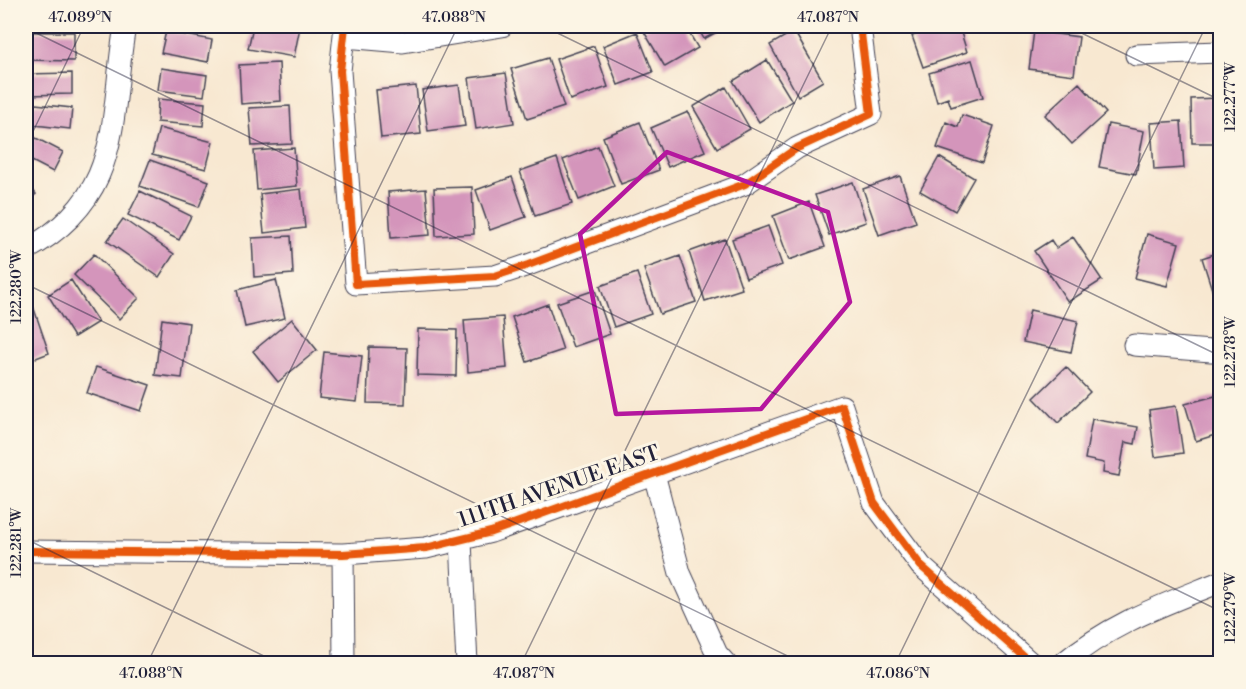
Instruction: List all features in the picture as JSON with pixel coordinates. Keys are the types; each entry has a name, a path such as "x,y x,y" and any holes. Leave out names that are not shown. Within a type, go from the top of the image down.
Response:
{"street":[{"path":"26,250 66,222 95,183 106,160 116,110 119,57 124,26"},
{"path":"502,26 403,42 345,31 340,71 356,284 495,276 745,184 796,148 870,114 860,26"},
{"path":"1137,55 1221,52"},
{"path":"1134,345 1211,351 1221,348"},
{"name":"111TH AVENUE EAST","path":"26,551 343,554 426,548 461,541 842,406 874,503 921,566 1032,663"},
{"path":"654,474 680,573 717,654 726,663"},
{"path":"461,541 466,663"},
{"path":"343,554 344,663"},
{"path":"1062,663 1092,639 1134,616 1221,582"}],"highlighted area":[{"path":"667,152 828,212 850,302 761,409 616,414 580,234"}],"building":[{"path":"179,26 215,26 213,33"},
{"path":"253,26 300,27 294,57 248,49"},
{"path":"651,26 685,26 698,48 665,67 643,30"},
{"path":"697,26 728,26 704,39"},
{"path":"942,26 959,26 967,52 923,67 912,36"},
{"path":"166,31 212,40 208,62 161,53"},
{"path":"794,31 823,81 798,96 770,45"},
{"path":"1034,31 1079,37 1074,75 1029,69"},
{"path":"26,32 74,32 74,61 26,60"},
{"path":"637,32 653,72 618,85 603,46"},
{"path":"594,46 608,87 570,100 556,59"},
{"path":"548,58 564,107 527,119 511,69"},
{"path":"767,60 792,101 759,122 733,81"},
{"path":"972,60 983,97 951,107 948,98 937,102 929,73"},
{"path":"279,63 281,101 241,104 239,65"},
{"path":"161,68 207,75 204,96 158,90"},
{"path":"72,73 72,94 26,95 26,74"},
{"path":"506,73 514,123 476,129 469,78"},
{"path":"1079,83 1106,113 1072,144 1045,115"},
{"path":"459,85 465,126 428,131 422,90"},
{"path":"416,86 421,134 381,138 376,90"},
{"path":"726,87 750,129 717,148 693,107"},
{"path":"1220,98 1220,143 1192,143 1191,99"},
{"path":"158,99 205,103 203,126 157,122"},
{"path":"26,103 72,108 70,129 26,124"},
{"path":"290,106 292,144 252,146 249,108"},
{"path":"688,112 705,151 668,167 651,128"},
{"path":"962,115 994,126 982,163 937,148 946,122 958,127"},
{"path":"1181,121 1184,168 1154,170 1151,123"},
{"path":"640,122 659,170 621,184 603,137"},
{"path":"1108,124 1144,131 1136,174 1099,167"},
{"path":"159,128 213,142 206,169 152,155"},
{"path":"26,133 63,152 53,172 26,158"},
{"path":"598,146 614,186 579,200 563,160"},
{"path":"294,148 297,186 257,190 254,151"},
{"path":"939,157 974,178 955,211 920,191"},
{"path":"557,158 572,204 535,216 520,171"},
{"path":"150,160 209,181 199,207 140,186"},
{"path":"900,176 916,222 879,235 863,189"},
{"path":"512,177 526,217 490,230 476,190"},
{"path":"26,181 36,194 26,202"},
{"path":"853,182 866,222 829,235 815,195"},
{"path":"472,187 474,234 436,236 434,188"},
{"path":"301,189 305,228 264,233 260,194"},
{"path":"426,189 430,235 391,238 388,192"},
{"path":"140,191 191,216 179,240 128,215"},
{"path":"809,202 825,247 789,260 773,216"},
{"path":"123,219 174,254 159,277 107,241"},
{"path":"768,226 782,265 746,278 732,239"},
{"path":"1147,234 1179,243 1167,286 1135,278"},
{"path":"291,236 293,274 254,277 252,238"},
{"path":"1073,237 1102,280 1068,302 1034,251 1051,240 1056,248"},
{"path":"725,239 742,289 705,301 689,252"},
{"path":"1220,252 1220,297 1215,299 1202,258"},
{"path":"94,254 139,298 119,319 74,275"},
{"path":"680,256 696,302 660,314 644,269"},
{"path":"637,273 651,314 614,327 600,286"},
{"path":"71,280 98,322 74,337 48,295"},
{"path":"276,280 285,318 245,327 237,290"},
{"path":"595,290 610,334 573,347 557,303"},
{"path":"548,304 563,350 527,362 512,317"},
{"path":"33,306 49,353 26,362 26,309"},
{"path":"1030,310 1078,321 1071,352 1023,342"},
{"path":"503,317 507,368 468,372 464,320"},
{"path":"162,319 189,323 182,378 155,375"},
{"path":"292,319 317,350 278,382 253,351"},
{"path":"418,329 457,330 456,376 417,375"},
{"path":"369,347 407,348 405,404 367,403"},
{"path":"324,352 362,356 357,402 319,398"},
{"path":"96,367 150,385 141,411 87,393"},
{"path":"1066,367 1090,392 1058,423 1034,398"},
{"path":"1219,395 1220,441 1218,434 1196,441 1185,404"},
{"path":"1176,406 1183,453 1155,457 1149,410"},
{"path":"1092,419 1138,427 1135,444 1125,442 1119,476 1103,473 1104,463 1085,459"}],"cycle path":[{"path":"345,26 340,71 356,284 495,276 745,184 797,148 871,114 860,26"},
{"path":"26,551 343,554 426,548 491,532 842,406 874,503 921,566 1032,664"}]}
